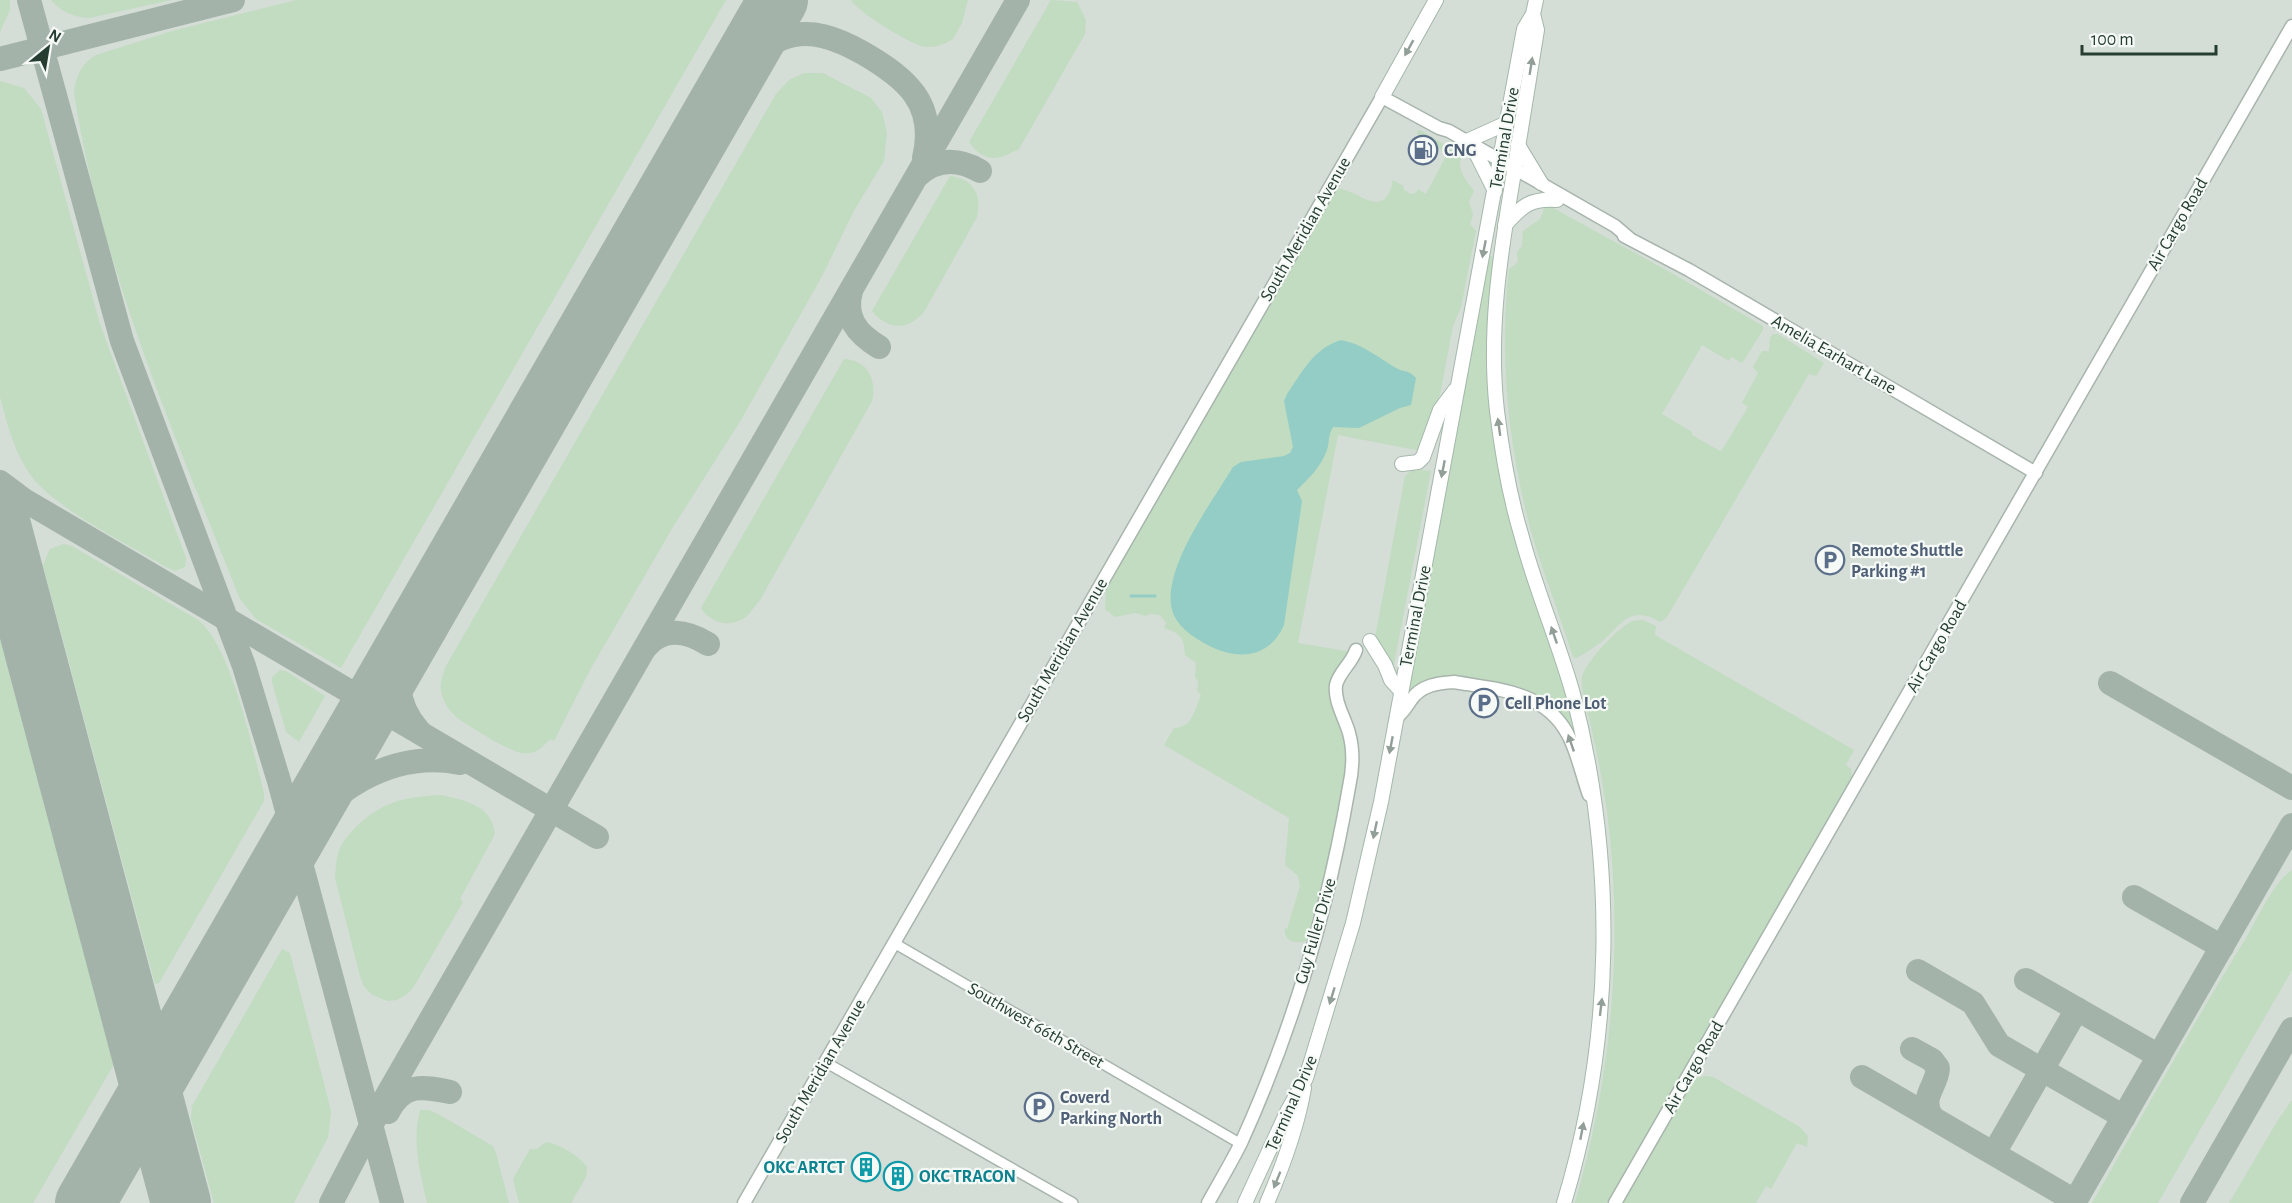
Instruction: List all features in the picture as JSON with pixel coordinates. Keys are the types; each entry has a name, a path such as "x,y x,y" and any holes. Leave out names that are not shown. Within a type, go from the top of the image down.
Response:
{"main road":[{"path":"1382,97 1437,0"},
{"name":"Terminal Drive","path":"1245,1203 1287,1112 1306,1078 1353,923 1371,849 1524,29 1533,14 1536,0"},
{"name":"Terminal Drive","path":"1533,14 1537,30 1505,225 1493,339 1501,442 1521,535 1572,691 1597,818 1605,919 1602,994 1589,1095 1580,1143 1564,1203"},
{"path":"1467,141 1507,123"},
{"path":"1518,145 1541,183"},
{"path":"1476,153 1495,191"},
{"path":"1505,225 1525,204 1557,200"},
{"path":"1402,464 1418,462 1423,457 1440,410 1458,386"},
{"path":"1370,641 1385,665 1391,680 1401,691"},
{"path":"1267,1203 1299,1116 1306,1078"}],"street":[{"name":"Air Cargo Road","path":"1615,1203 2036,473 2050,443 2292,26"},
{"name":"Amelia Earhart Lane","path":"1382,97 1467,141 1557,200 1612,232 1629,238 1718,287 2036,473"},
{"name":"South Meridian Avenue","path":"744,1203 1382,97"},
{"name":"Amelia Earhart Lane","path":"1439,128 1444,135 1500,163"},
{"name":"Amelia Earhart Lane","path":"1514,171 1541,183 1615,226 1629,238"},
{"name":"Guy Fuller Drive","path":"1209,1203 1240,1144 1279,1049 1306,968 1334,866 1352,770 1349,734 1336,691 1337,683 1356,650"},
{"path":"1396,718 1407,710 1417,693 1432,684 1454,682 1521,694 1544,706 1568,734 1597,818"},
{"name":"Southwest 66th Street","path":"894,943 1240,1144"},
{"path":"825,1062 1073,1203"}],"shaded area":[{"path":"0,0 2292,0 2292,1203 0,1203"}],"green space":[{"path":"0,0 10,0 10,10 0,32"},
{"path":"51,0 172,0 89,18 68,13"},
{"path":"296,0 726,0 341,668 256,619 240,599 166,413 121,287 86,158 74,93 80,71 96,55 172,31"},
{"path":"851,0 968,0 962,23 953,39 942,45 930,47 921,46 895,33 863,12"},
{"path":"1051,0 1077,2 1086,20 1085,34 1019,149 999,157 987,157 969,142"},
{"path":"804,73 823,73 871,98 882,112 887,133 884,161 855,209 821,278 741,420 673,527 590,670 554,741 550,739 541,748 531,753 516,752 454,715 444,701 441,690 446,666 776,94 789,80"},
{"path":"0,81 24,88 41,109 100,324 186,558 185,567 175,571 90,523 53,497 27,470 11,435 0,397"},
{"path":"1420,130 1462,155 1461,170 1474,191 1469,202 1473,214 1470,224 1476,231 1461,307 1453,326 1440,395 1421,451 1338,435 1298,643 1352,650 1335,712 1345,746 1346,768 1323,885 1309,937 1306,941 1294,942 1286,936 1285,932 1300,886 1298,876 1285,865 1289,818 1164,745 1174,728 1186,725 1195,712 1201,695 1197,691 1196,663 1185,655 1184,644 1180,637 1164,628 1166,623 1160,615 1146,616 1135,613 1115,617 1105,609 1106,589 1336,188 1377,202 1384,200 1393,180 1404,186 1403,189 1411,194 1416,193 1418,189 1426,194 1446,156 1440,149 1418,136 1417,132"},
{"path":"950,176 965,180 974,189 978,201 977,217 924,312 911,323 891,325 872,311"},
{"path":"1546,204 1763,326 1763,330 1742,363 1731,357 1729,361 1702,345 1662,414 1692,432 1692,435 1722,450 1748,407 1742,403 1758,373 1753,367 1762,351 1769,351 1770,338 1773,334 1778,334 1824,363 1816,376 1809,374 1667,617 1661,622 1640,615 1626,619 1600,643 1576,658 1573,657 1531,531 1516,466 1508,401 1505,335 1509,269 1518,262 1517,252 1522,246 1523,231 1540,219"},
{"path":"1488,256 1492,256 1494,266 1490,393 1574,730 1571,730 1546,700 1518,686 1449,675 1427,682 1413,690 1408,689"},
{"path":"844,359 859,363 869,372 873,386 872,401 760,600 748,615 736,622 723,623 710,618 701,608"},
{"path":"1411,471 1431,471 1394,664 1391,666 1375,638 1405,476"},
{"path":"64,544 72,546 198,620 210,633 221,652 239,700 264,793 264,801 159,983 155,984 43,565 50,549"},
{"path":"1643,620 1656,626 1655,635 1854,750 1846,765 1851,769 1852,777 1607,1203 1575,1203 1588,1155 1606,1058 1614,959 1612,860 1607,811 1584,698 1582,677 1594,656 1616,633 1631,622"},
{"path":"0,639 114,1064 33,1203 0,1203"},
{"path":"280,670 286,671 325,696 299,742 286,732 272,682 272,677"},
{"path":"441,795 468,802 483,810 493,824 495,834 460,899 463,902 413,988 397,1000 388,1001 371,994 363,985 335,878 338,854 351,832 380,809 406,799"},
{"path":"2292,870 2292,970 2158,1203 2092,1203 2266,901 2278,883"},
{"path":"282,949 290,953 327,1095 331,1112 328,1137 294,1203 214,1203 191,1119 192,1106"},
{"path":"1706,1076 1713,1077 1800,1127 1808,1136 1807,1147 1797,1143 1771,1189 1766,1186 1756,1203 1620,1203 1690,1082"},
{"path":"2292,1100 2292,1203 2229,1203 2278,1120"},
{"path":"420,1110 429,1110 438,1114 493,1146 509,1203 427,1203 417,1146"},
{"path":"546,1142 563,1148 579,1159 587,1167 586,1177 571,1203 519,1203 513,1179 530,1149 537,1149"}],"water":[{"path":"1341,340 1363,348 1396,368 1413,375 1416,378 1411,405 1359,428 1333,427 1321,462 1297,490 1302,501 1284,625 1277,637 1258,652 1235,654 1211,647 1185,630 1172,611 1171,588 1183,552 1192,533 1233,467 1241,462 1284,456 1290,453 1293,447 1284,401 1287,394 1316,355"}],"waterway":[{"path":"1131,596 1155,596"}],"taxiway":[{"path":"29,0 122,341 244,666 279,781 392,1203"},
{"path":"0,59 233,0"},
{"path":"331,1203 386,1097 1018,0"},
{"path":"721,99 753,56 771,44 803,34 824,36 844,43 879,62 915,94 926,122 927,139 924,158"},
{"path":"917,176 932,166 947,162 964,164 980,171"},
{"path":"851,291 849,309 854,324 864,336 879,347"},
{"path":"0,482 24,500 597,837"},
{"path":"646,647 653,640 668,633 692,636 708,644"},
{"path":"408,640 400,676 401,698 404,709 419,731"},
{"path":"2110,683 2292,788"},
{"path":"288,850 321,810 362,780 384,769 409,763 434,760 460,763"},
{"path":"2074,1203 2292,825"},
{"path":"2134,897 2222,947"},
{"path":"1918,971 1973,1003 1999,1045 2124,1117"},
{"path":"2026,980 2159,1056"},
{"path":"1994,1153 2077,1009"},
{"path":"2192,1203 2292,1029"},
{"path":"1912,1049 1932,1060 1938,1068 1927,1104 1932,1117"},
{"path":"1862,1077 2075,1201"},
{"path":"388,1112 400,1096 407,1091 422,1088 450,1092"}],"runway":[{"path":"85,1203 778,0"},
{"path":"0,522 181,1203"}],"place":[{"name":"CNG","path":"1423,150"},
{"name":"Remote Shuttle Parking #1","path":"1830,560"},
{"name":"Cell Phone Lot","path":"1484,703"},
{"name":"Coverd Parking North","path":"1039,1107"},
{"name":"OKC ARTCT","path":"866,1167"},
{"name":"OKC TRACON","path":"898,1176"}]}
